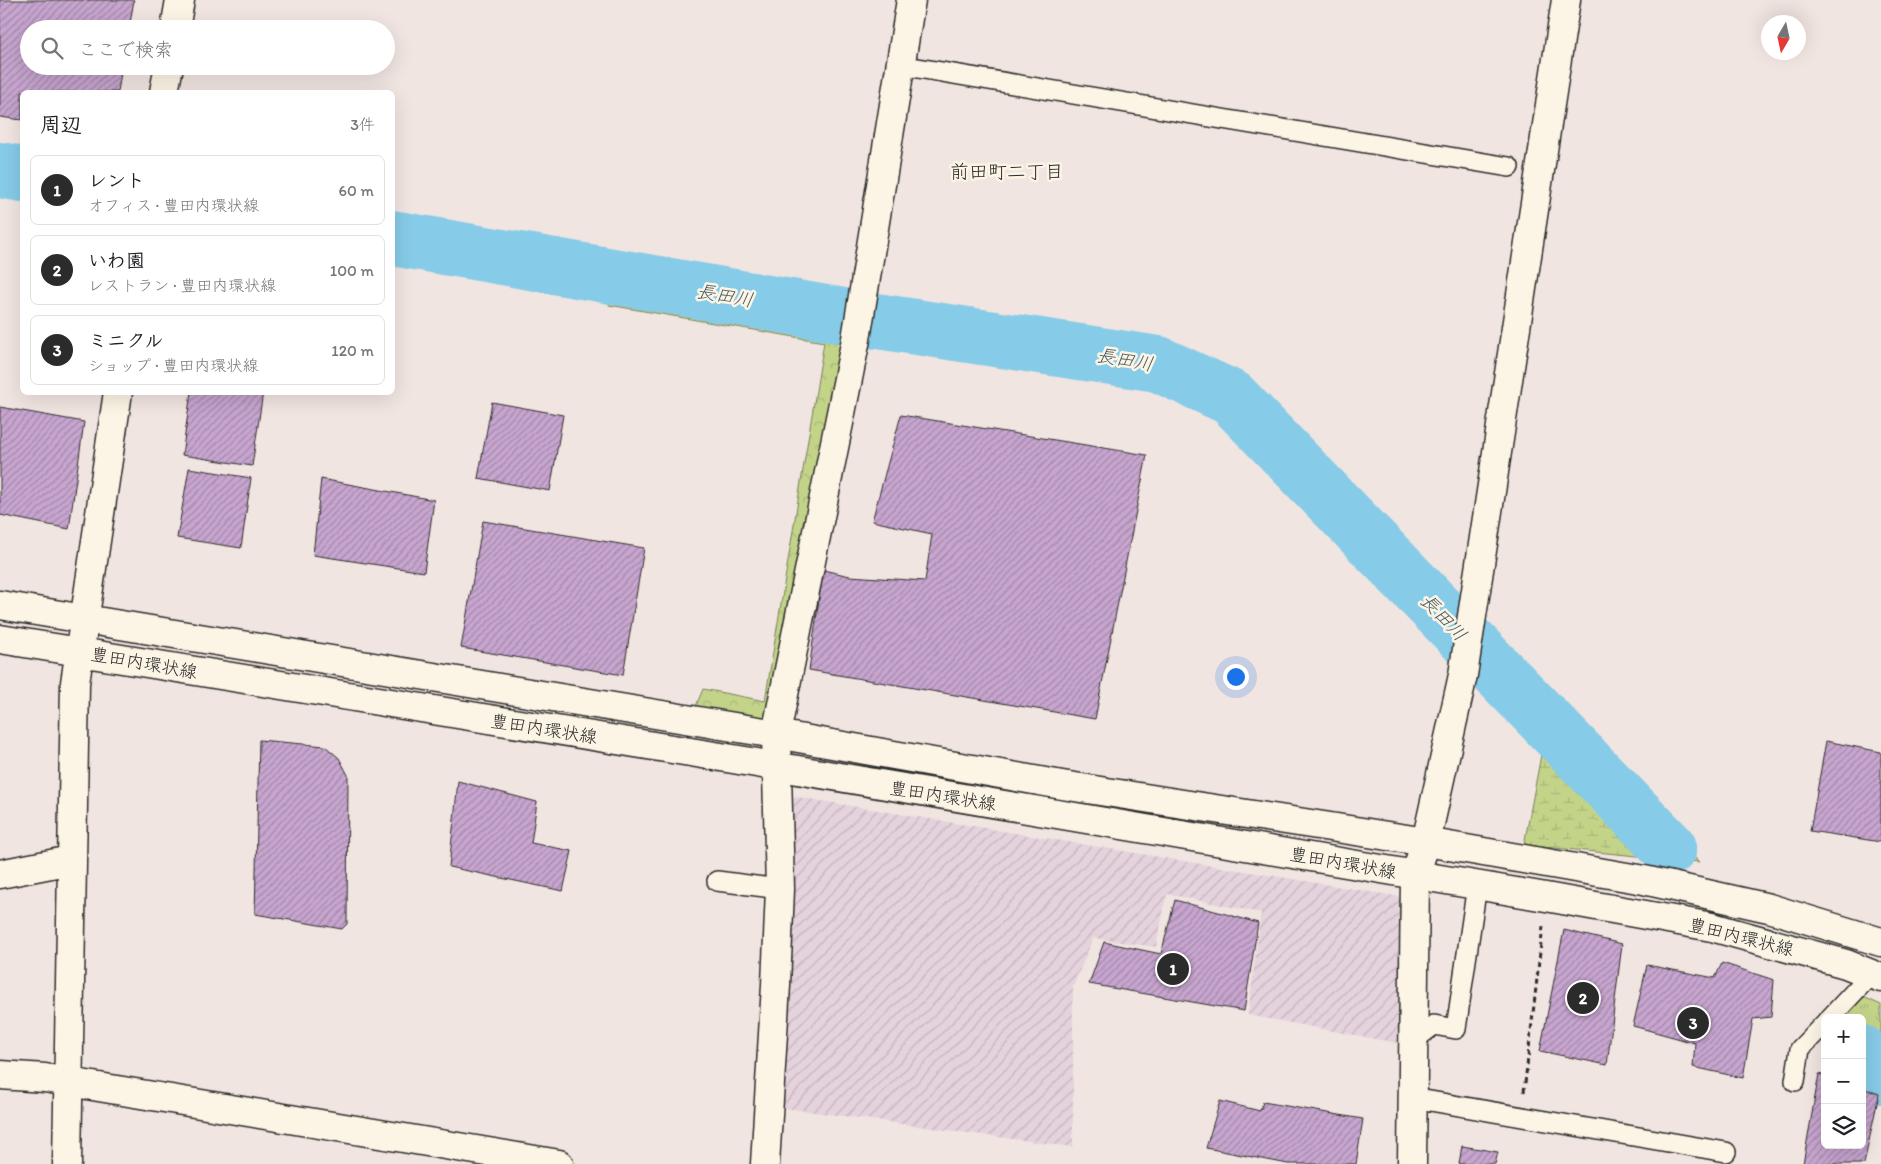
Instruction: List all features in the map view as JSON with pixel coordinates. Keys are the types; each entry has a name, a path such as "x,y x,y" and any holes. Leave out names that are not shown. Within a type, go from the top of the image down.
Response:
{"street":[{"path":"177,20 180,0"},
{"path":"765,1164 780,889 776,734 856,338 911,0"},
{"path":"1412,1164 1415,875 1426,842 1463,676 1566,0"},
{"path":"164,90 167,75"},
{"path":"67,1164 75,683 118,395"},
{"name":"豊田内環状線","path":"0,605 776,734 1062,785 1426,842 1708,893 1786,912 1881,942"},
{"name":"豊田内環状線","path":"0,639 1477,885 1712,927 1846,964 1869,981"},
{"path":"0,874 71,860"},
{"path":"0,1075 44,1078 559,1164"}],"lane":[{"path":"900,65 1509,167"},
{"path":"717,881 780,889"},
{"path":"1414,1040 1434,1025 1456,1029 1477,885"},
{"path":"1834,1014 1869,981"},
{"path":"1795,1081 1800,1049 1821,1028"},
{"path":"1413,1098 1726,1152"}],"path":[{"path":"1521,1117 1546,897"}],"shaded area":[{"path":"785,795 1407,898 1397,1043 1248,1015 1261,913 1167,894 1156,947 1093,938 1073,987 1073,1147 777,1107"}],"green space":[{"path":"615,288 847,332 768,722 694,711 703,689 765,701 824,342 609,305"},
{"path":"1480,635 1699,862 1524,845 1541,755 1468,668"},
{"path":"1859,995 1881,1005 1881,1058 1866,1041 1866,1014 1846,1014"}],"building":[{"path":"0,0 134,0 131,20 20,20 20,75 121,75 118,90 20,90 20,120 0,117"},
{"path":"191,395 263,395 252,466 182,455"},
{"path":"492,402 563,415 550,491 478,478"},
{"path":"0,407 84,422 69,529 0,515"},
{"path":"901,415 1147,455 1095,719 809,670 823,570 850,576 925,581 932,534 872,521"},
{"path":"189,468 251,478 241,548 177,538"},
{"path":"321,479 434,500 424,572 313,555"},
{"path":"483,521 644,548 623,675 461,648"},
{"path":"259,740 325,746 339,758 348,775 347,924 342,929 255,914"},
{"path":"1826,741 1881,752 1881,842 1810,831"},
{"path":"458,781 537,802 531,843 572,851 563,891 449,867"},
{"path":"1175,900 1258,923 1244,1011 1089,984 1104,942 1161,954"},
{"path":"1564,930 1622,944 1607,1065 1540,1051"},
{"path":"1722,963 1774,980 1771,1017 1753,1019 1743,1078 1693,1067 1695,1043 1633,1026 1647,965 1715,978"},
{"path":"1819,1074 1821,1075 1821,1149 1866,1149 1866,1089 1879,1094 1864,1164 1803,1164"},
{"path":"1220,1101 1260,1111 1263,1102 1363,1119 1356,1164 1288,1164 1206,1148"},
{"path":"1462,1146 1498,1152 1495,1164 1459,1164"}],"waterway":[{"name":"長田川","path":"0,170 20,174"},
{"name":"長田川","path":"395,239 844,316 1158,364 1232,398 1669,848"},
{"name":"長田川","path":"1866,1058 1881,1076"}],"place":[{"name":"レント","path":"1173,969"},
{"name":"いわ園","path":"1583,998"},
{"name":"ミニクル","path":"1693,1023"}],"district":[{"name":"前田町二丁目","path":"1007,171"}]}
